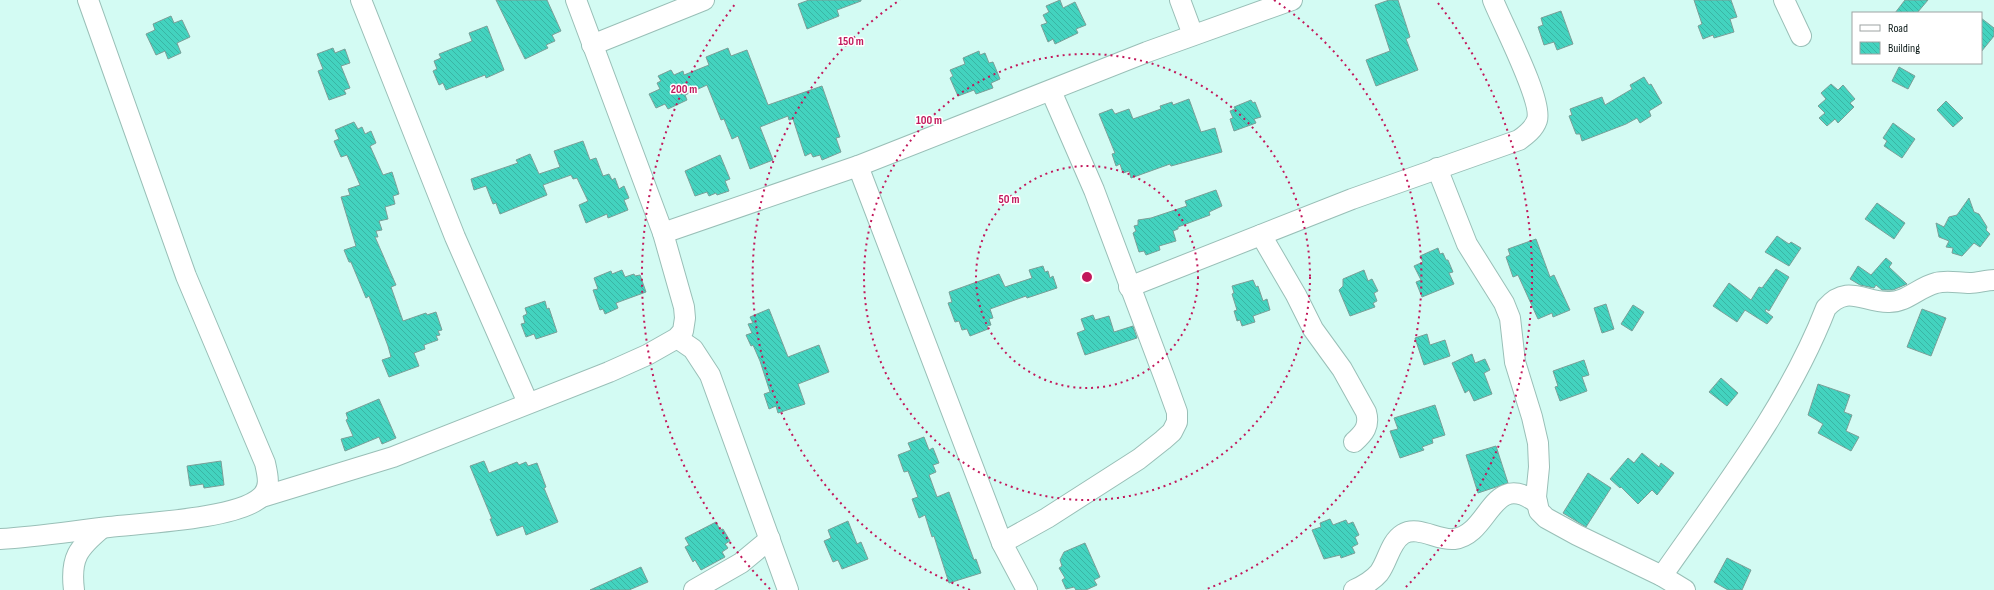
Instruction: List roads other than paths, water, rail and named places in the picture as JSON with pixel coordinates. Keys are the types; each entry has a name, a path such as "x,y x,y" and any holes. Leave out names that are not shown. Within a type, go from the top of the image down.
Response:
{"street":[{"path":"88,0 186,276 265,464 268,476 268,488 262,497"},
{"path":"361,0 455,237 528,403"},
{"path":"0,539 208,516 252,504 262,497 393,457 609,372 646,355 677,338 683,331 685,318 684,307 663,233 576,0"},
{"path":"592,45 704,0"},
{"path":"1180,0 1193,35"},
{"path":"663,233 858,166 968,121 1051,91 1193,35 1292,0"},
{"path":"1129,286 1437,168 1519,140 1530,132 1537,120 1538,107 1531,87 1493,0"},
{"path":"1784,0 1801,36"},
{"path":"1002,542 1047,518 1139,459 1172,432 1177,422 1176,412 1094,190 1051,91"},
{"path":"858,166 1002,542 1027,590"},
{"path":"1437,168 1467,244 1504,303 1510,318 1514,362 1532,417 1538,443 1540,467 1537,503 1539,511 1546,518 1662,576 1685,590"},
{"path":"1261,235 1296,295 1313,329 1342,369 1366,412 1368,427 1354,442"},
{"path":"1662,576 1773,412 1796,375 1826,308 1833,300 1849,294 1883,302 1894,302 1928,285 1941,282 1968,283 1994,280"},
{"path":"677,338 693,349 710,375 788,590"},
{"path":"1354,590 1370,581 1379,573 1394,544 1402,534 1412,532 1454,539 1465,536 1474,530 1497,500 1506,495 1514,492 1522,493 1537,503"},
{"path":"74,590 73,564 77,553 85,542 102,528"},
{"path":"694,590 741,563 770,539"}]}
